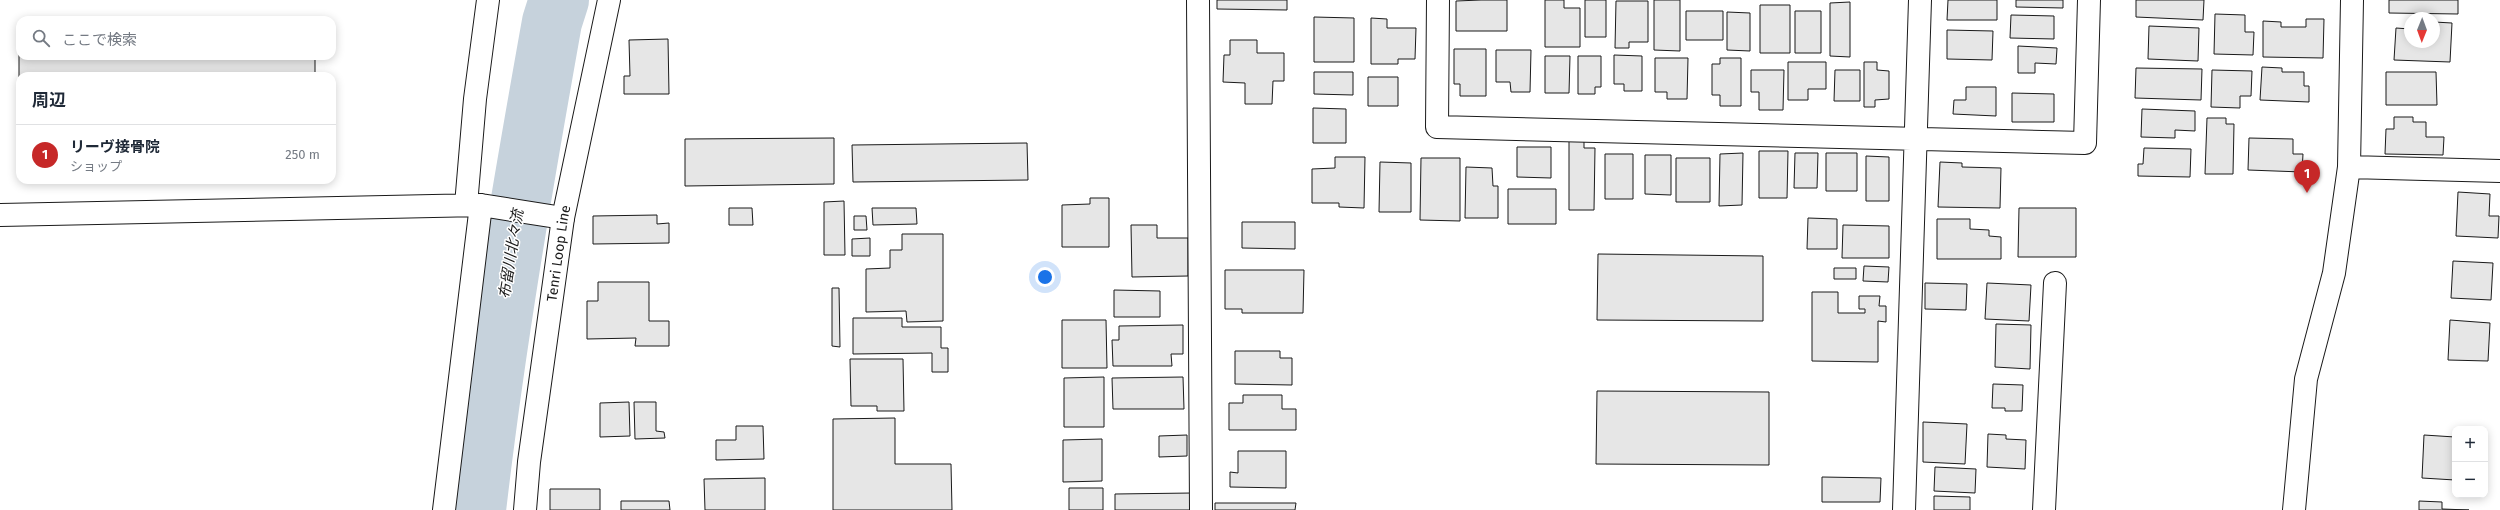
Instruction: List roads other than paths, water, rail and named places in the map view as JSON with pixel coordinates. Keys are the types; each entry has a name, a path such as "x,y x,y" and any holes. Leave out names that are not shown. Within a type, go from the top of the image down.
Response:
{"street":[{"path":"444,510 474,205 475,99 488,0"},
{"name":"Tenri Loop Line","path":"525,510 529,462 564,218 609,0"},
{"path":"1198,0 1201,510"},
{"path":"1438,0 1437,127 2085,143 2089,0"},
{"path":"1904,510 1920,0"},
{"path":"2294,510 2306,379 2334,273 2349,167 2352,0"},
{"path":"2349,167 2500,171"},
{"path":"0,214 474,205 564,218"},
{"path":"2044,510 2055,283"}],"waterway":[{"name":"布留川北々流","path":"476,510 510,265 552,22 559,0"}],"place":[{"name":"リーヴ接骨院","path":"2307,193"}]}
